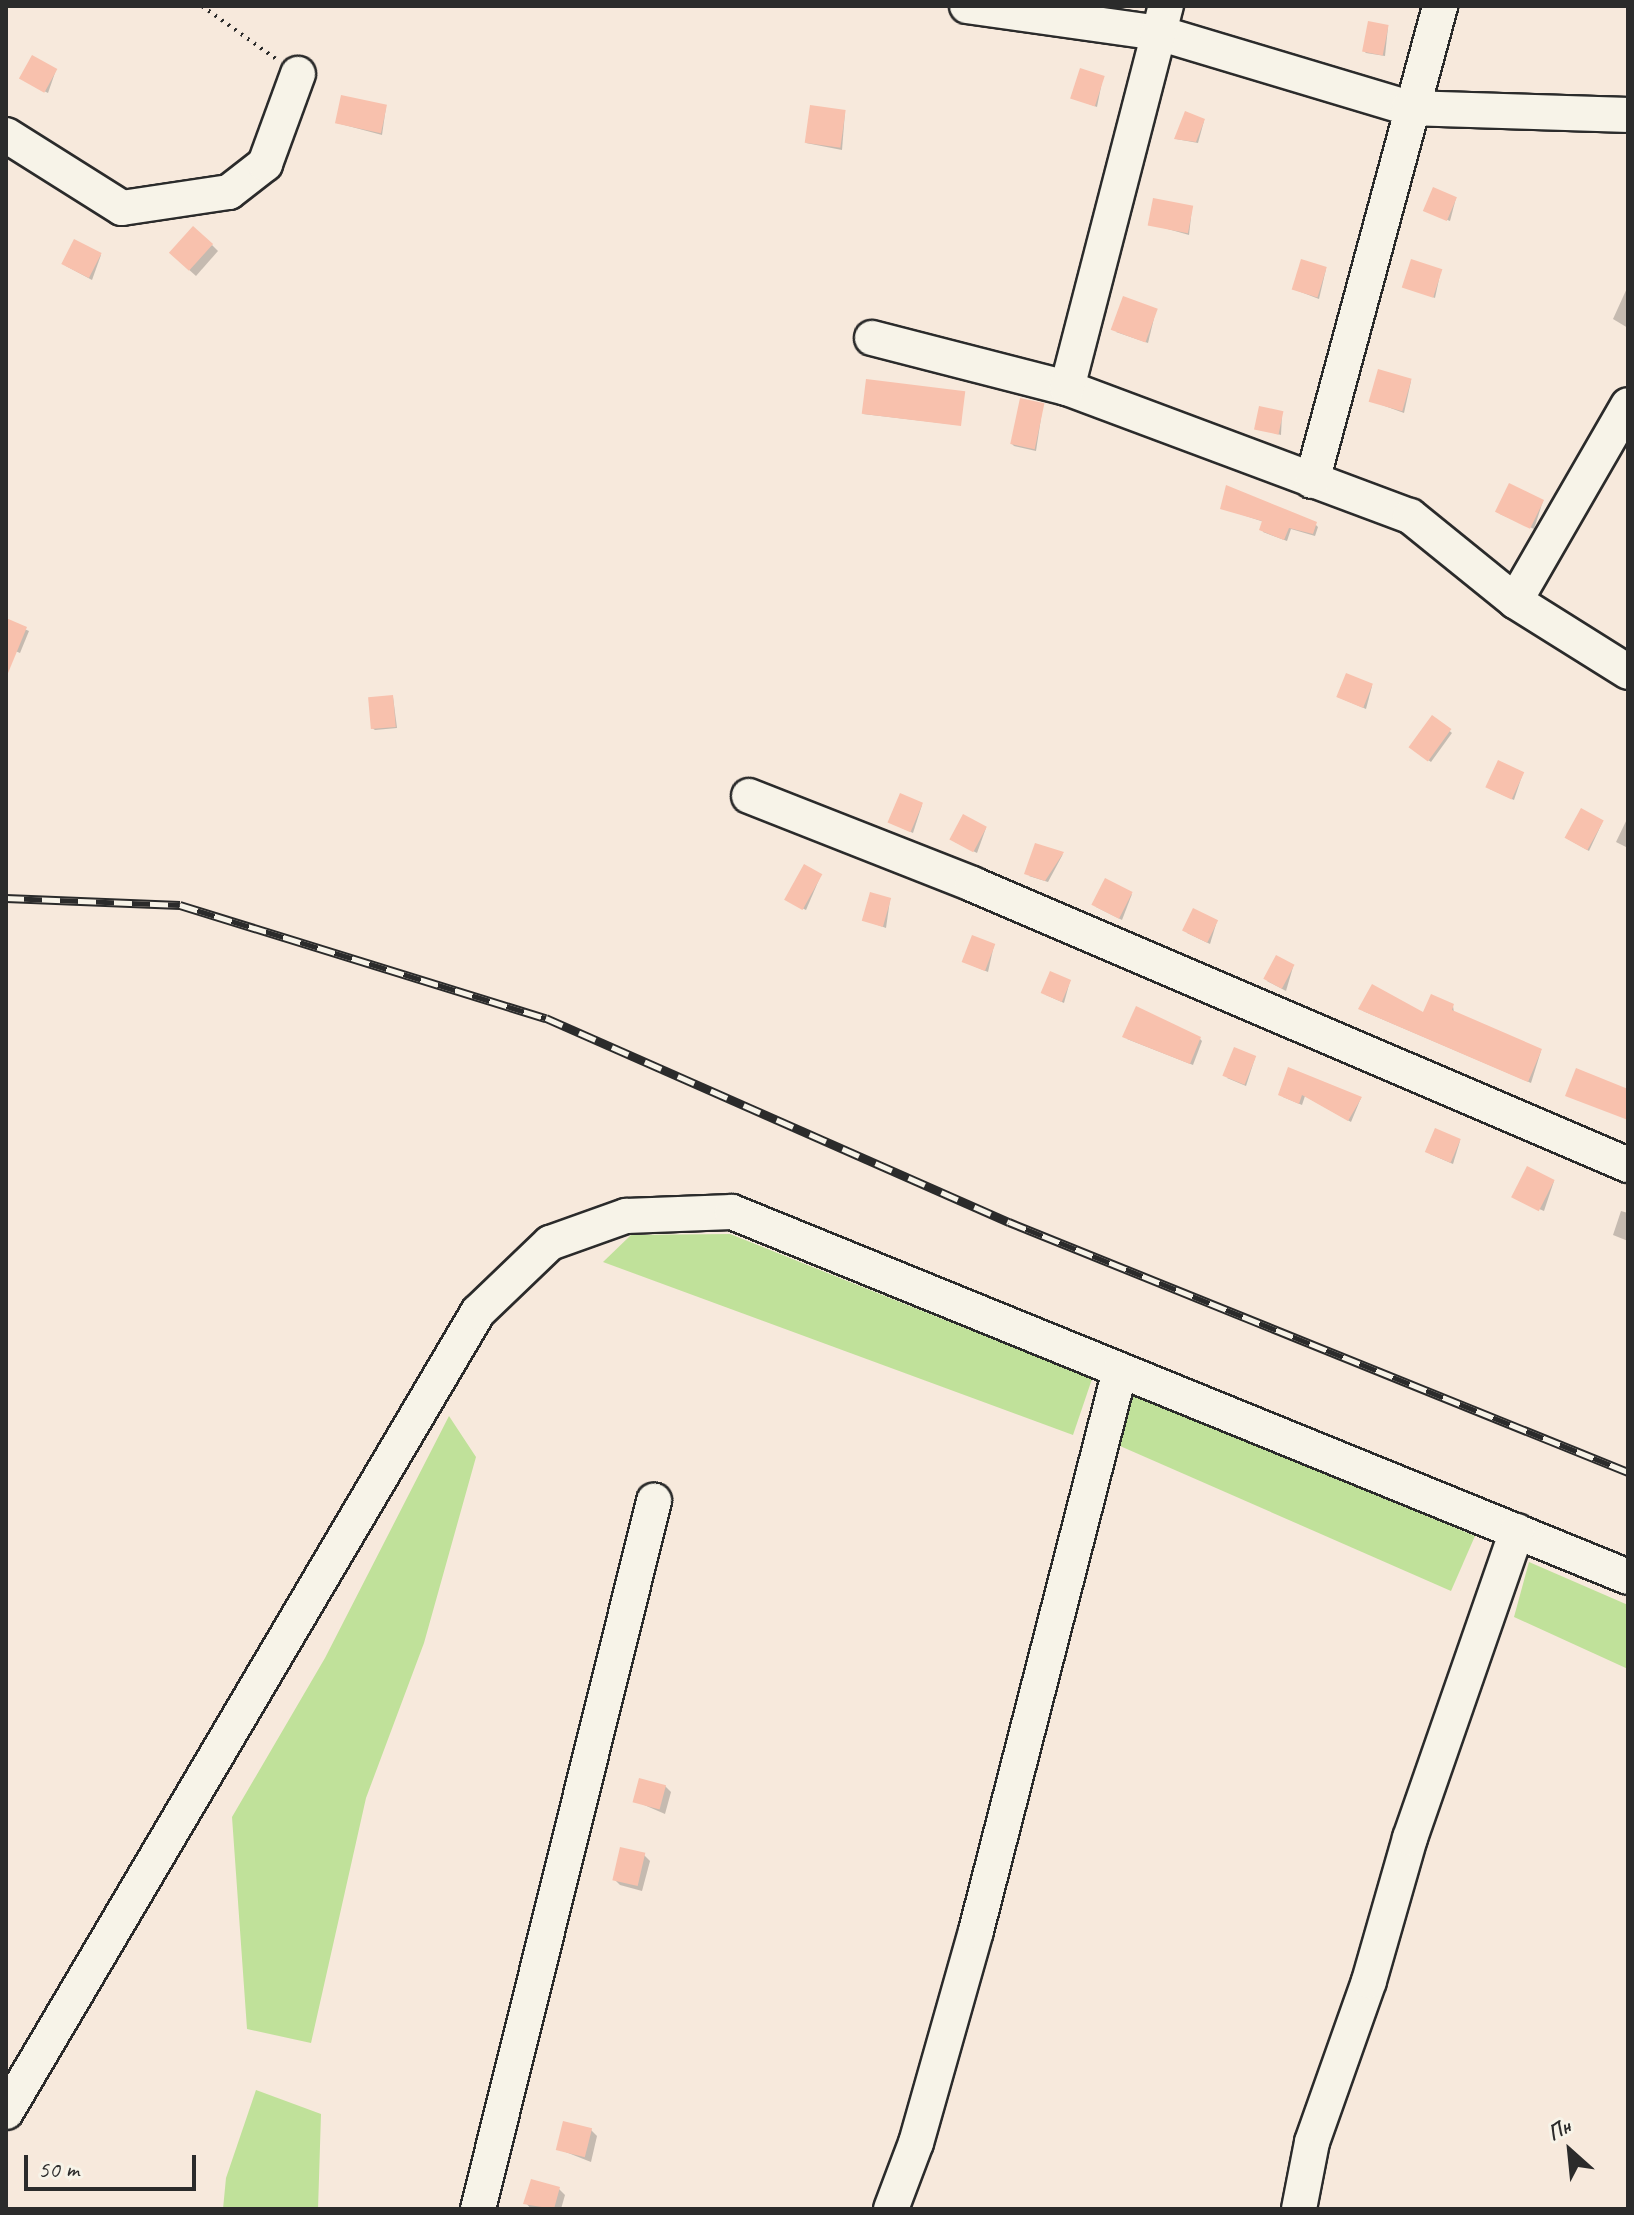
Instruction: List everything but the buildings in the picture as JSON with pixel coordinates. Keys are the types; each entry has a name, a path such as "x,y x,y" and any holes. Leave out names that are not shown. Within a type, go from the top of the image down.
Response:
{"street":[{"path":"967,6 1162,20 1409,108 1628,115"},
{"path":"1312,481 1409,108 1440,6"},
{"path":"1067,388 1162,20"},
{"path":"6,135 122,208 229,192 265,164 298,74"},
{"path":"872,338 1067,388 1410,516 1515,601 1628,672"},
{"path":"1515,601 1628,405"},
{"path":"749,796 986,890 1628,1165"},
{"path":"6,2112 478,1312 550,1243 626,1216 732,1212 1628,1577"},
{"path":"891,2209 916,2143 976,1931 1120,1370"},
{"path":"478,2209 654,1501"},
{"path":"1299,2209 1312,2142 1369,1981 1410,1838 1517,1531"}],"path":[{"path":"202,6 298,74"}],"green space":[{"path":"730,1234 1092,1379 1073,1435 603,1262 631,1235"},
{"path":"1130,1394 1475,1536 1451,1591 1120,1446"},
{"path":"449,1416 476,1457 424,1643 366,1798 311,2043 247,2029 232,1817 325,1658"},
{"path":"1529,1562 1628,1605 1628,1669 1514,1617"},
{"path":"256,2090 321,2114 318,2209 223,2209 226,2178"}],"railway":[{"path":"6,898 180,905 546,1018 1009,1222 1628,1472"}]}
